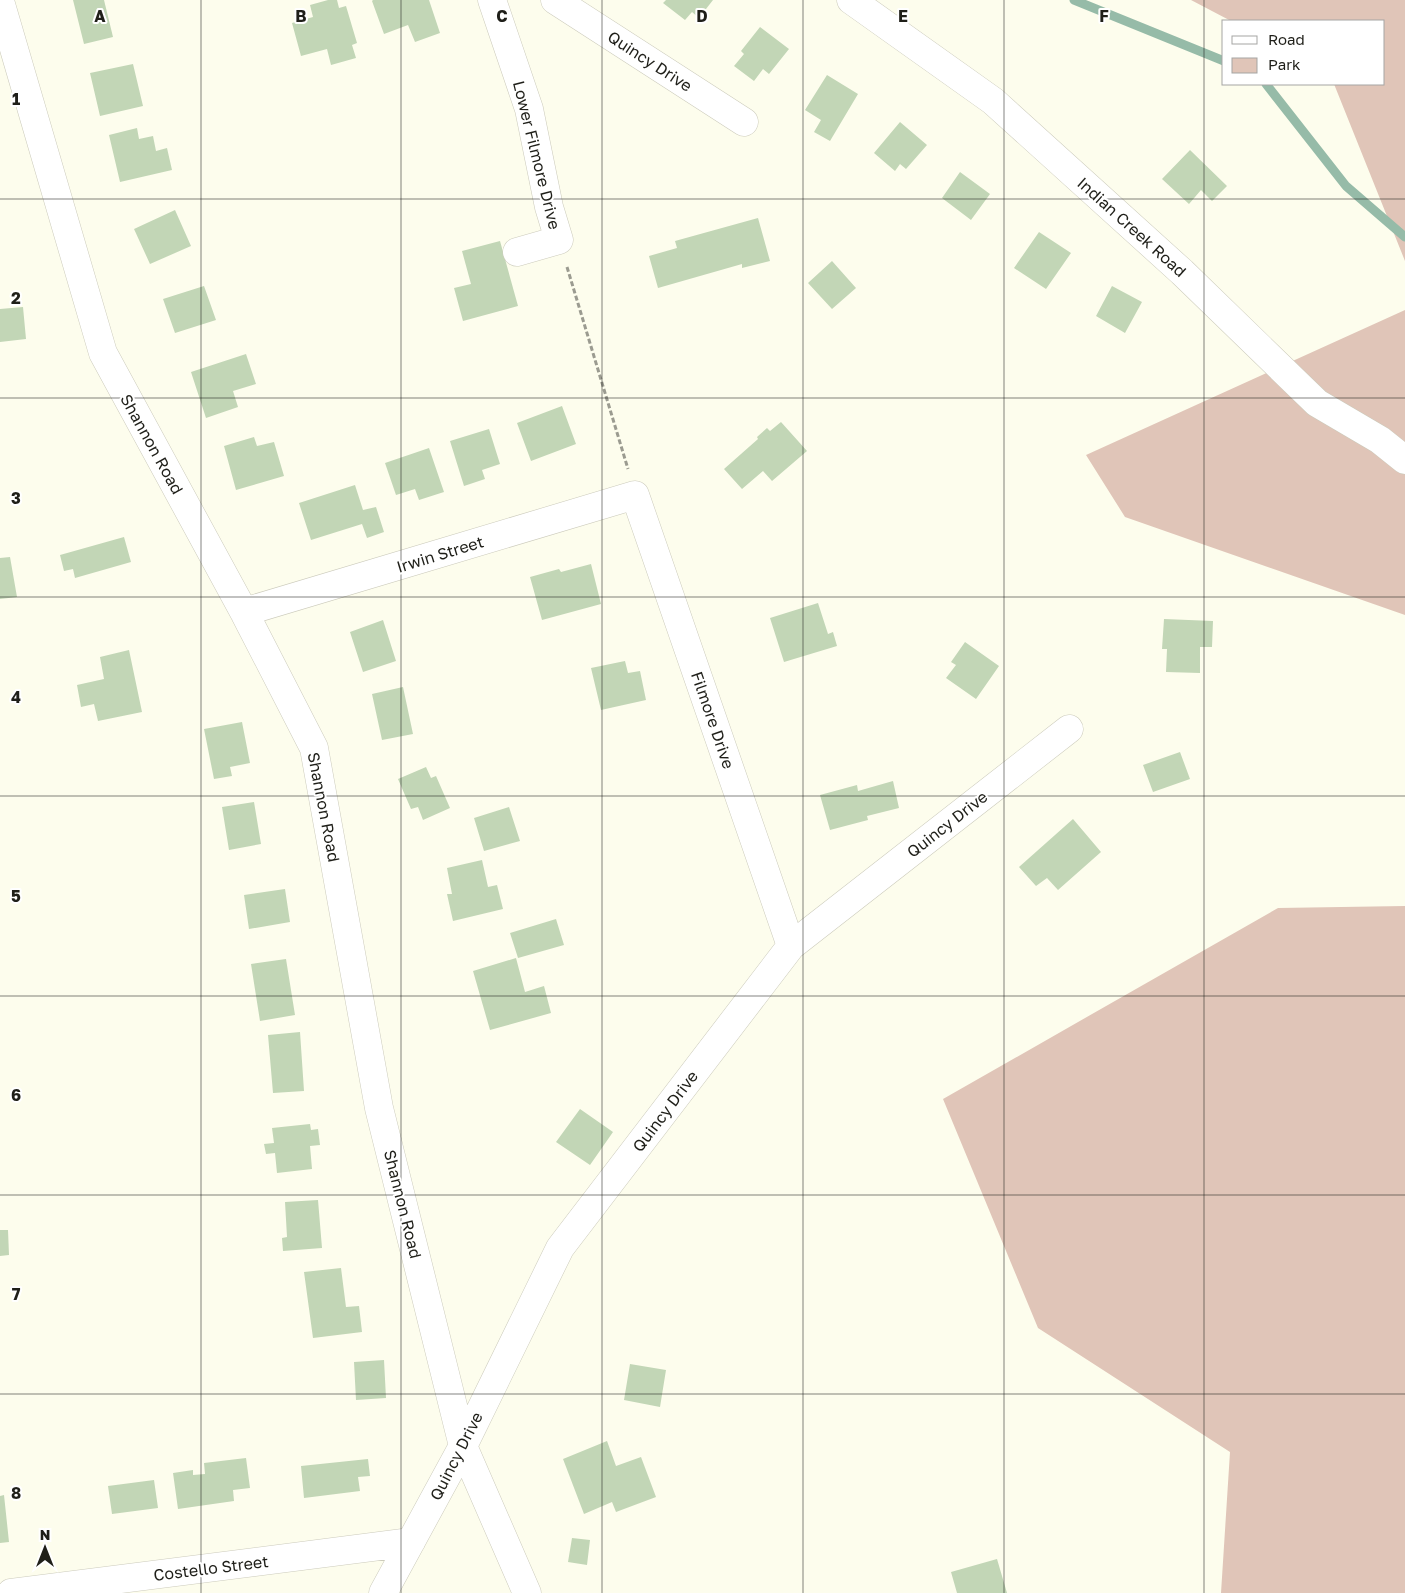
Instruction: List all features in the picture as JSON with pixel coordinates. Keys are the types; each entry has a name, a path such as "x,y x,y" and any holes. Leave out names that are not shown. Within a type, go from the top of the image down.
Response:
{"street":[{"name":"Lower Filmore Drive","path":"492,0 528,109 549,207 559,240 517,252"},
{"name":"Quincy Drive","path":"555,0 744,122"},
{"name":"Indian Creek Road","path":"852,0 993,101 1182,272 1318,404 1380,440 1405,460"},
{"name":"Shannon Road","path":"0,1 103,353 244,612 314,748 379,1108 463,1446 527,1593"},
{"name":"Irwin Street","path":"244,612 636,495"},
{"name":"Filmore Drive","path":"636,495 790,946"},
{"name":"Quincy Drive","path":"383,1593 463,1446 560,1248 790,946 1069,729"},
{"name":"Costello Street","path":"11,1593 411,1542"}],"path":[{"path":"559,240 636,495"}],"green space":[{"path":"1191,0 1405,0 1405,261 1334,85 1385,85 1385,20 1229,20"},
{"path":"1405,310 1405,615 1125,517 1086,455"},
{"path":"1405,906 1405,1593 1221,1593 1230,1452 1038,1328 943,1099 1278,908"}],"building":[{"path":"73,0 104,0 113,37 84,44"},
{"path":"328,0 337,0 339,8 346,6 357,43 352,45 356,58 331,65 327,49 301,56 292,23 313,17 310,5"},
{"path":"373,0 429,0 440,33 415,42 408,25 384,34"},
{"path":"666,0 713,0 699,18 692,12 685,20 663,3"},
{"path":"760,27 789,49 769,74 763,69 754,81 734,66 744,54 741,51"},
{"path":"133,64 143,106 100,116 90,73"},
{"path":"827,75 858,94 830,141 814,132 821,120 805,110"},
{"path":"900,122 927,145 906,169 900,164 895,171 874,153"},
{"path":"137,128 139,139 153,136 156,151 167,148 172,170 120,182 109,135"},
{"path":"1190,150 1227,186 1212,201 1201,190 1189,204 1162,179"},
{"path":"960,172 990,194 971,220 942,198"},
{"path":"175,210 191,246 150,264 134,229"},
{"path":"758,218 770,261 742,268 742,264 658,288 649,256 677,248 675,241"},
{"path":"1039,232 1071,253 1046,289 1014,268"},
{"path":"500,241 518,306 463,321 454,288 471,284 462,251"},
{"path":"832,261 856,288 832,309 808,283"},
{"path":"204,286 216,320 175,333 163,299"},
{"path":"1112,286 1142,302 1125,333 1096,316"},
{"path":"23,307 26,339 0,342 0,309"},
{"path":"246,354 256,384 233,391 238,407 206,418 191,372"},
{"path":"562,406 576,444 531,461 517,423"},
{"path":"781,422 807,451 772,481 763,471 742,489 724,469 758,439 757,437 767,428 770,431"},
{"path":"489,429 500,464 482,470 485,479 464,486 450,441"},
{"path":"254,437 257,446 274,442 284,476 236,490 224,446"},
{"path":"429,448 444,492 419,500 415,489 396,495 385,463"},
{"path":"355,485 363,510 376,507 384,532 367,538 362,524 311,540 299,503"},
{"path":"124,537 131,562 75,578 73,569 64,571 60,555"},
{"path":"10,557 17,597 0,599 0,558"},
{"path":"591,564 601,604 542,620 530,577 559,569 561,572"},
{"path":"818,603 828,634 833,632 837,646 784,662 770,618"},
{"path":"1164,619 1213,621 1212,647 1200,647 1200,673 1166,672 1167,649 1162,649"},
{"path":"383,620 396,661 363,672 350,632"},
{"path":"965,642 999,666 976,699 946,678 956,665 951,662"},
{"path":"129,650 142,712 98,721 94,704 81,707 77,685 104,679 100,657"},
{"path":"625,661 628,673 640,671 646,700 601,710 591,668"},
{"path":"403,687 413,734 382,740 372,694"},
{"path":"242,722 250,763 230,767 232,776 214,779 204,729"},
{"path":"1180,752 1190,779 1153,792 1143,765"},
{"path":"426,767 431,778 436,776 450,808 423,820 418,807 411,809 398,779"},
{"path":"893,781 899,808 867,816 868,820 830,830 820,795 857,785 858,791"},
{"path":"254,802 261,844 229,850 222,807"},
{"path":"509,807 520,841 484,851 474,818"},
{"path":"1073,819 1101,852 1058,890 1047,878 1036,886 1019,867"},
{"path":"482,860 488,887 497,885 503,909 453,921 447,894 452,894 447,868"},
{"path":"285,889 290,922 249,929 244,895"},
{"path":"556,919 564,945 518,958 510,933"},
{"path":"516,958 525,992 544,986 551,1013 490,1030 473,971"},
{"path":"286,959 295,1015 260,1021 251,964"},
{"path":"300,1032 304,1091 273,1093 268,1035"},
{"path":"580,1109 613,1132 590,1165 556,1142"},
{"path":"310,1124 311,1130 318,1129 320,1145 310,1146 312,1169 277,1173 275,1153 266,1154 264,1144 274,1143 272,1128"},
{"path":"318,1200 322,1248 283,1251 282,1238 287,1237 285,1202"},
{"path":"0,1230 8,1230 9,1255 0,1256"},
{"path":"341,1268 346,1307 359,1306 362,1332 313,1338 304,1272"},
{"path":"384,1360 386,1398 356,1400 354,1362"},
{"path":"630,1364 666,1370 660,1407 624,1400"},
{"path":"607,1441 616,1466 641,1457 656,1497 616,1512 612,1502 584,1514 563,1459"},
{"path":"246,1458 250,1488 233,1490 234,1501 178,1509 173,1473 193,1470 193,1475 205,1474 204,1463"},
{"path":"368,1459 370,1476 358,1477 360,1491 304,1498 301,1466"},
{"path":"154,1480 158,1508 112,1514 108,1486"},
{"path":"4,1495 9,1542 0,1543 0,1496"},
{"path":"572,1538 590,1540 587,1565 568,1562"},
{"path":"997,1559 1007,1593 957,1593 951,1572"}],"waterway":[{"path":"1074,0 1222,60"},
{"path":"1267,85 1346,186 1405,237"}]}
